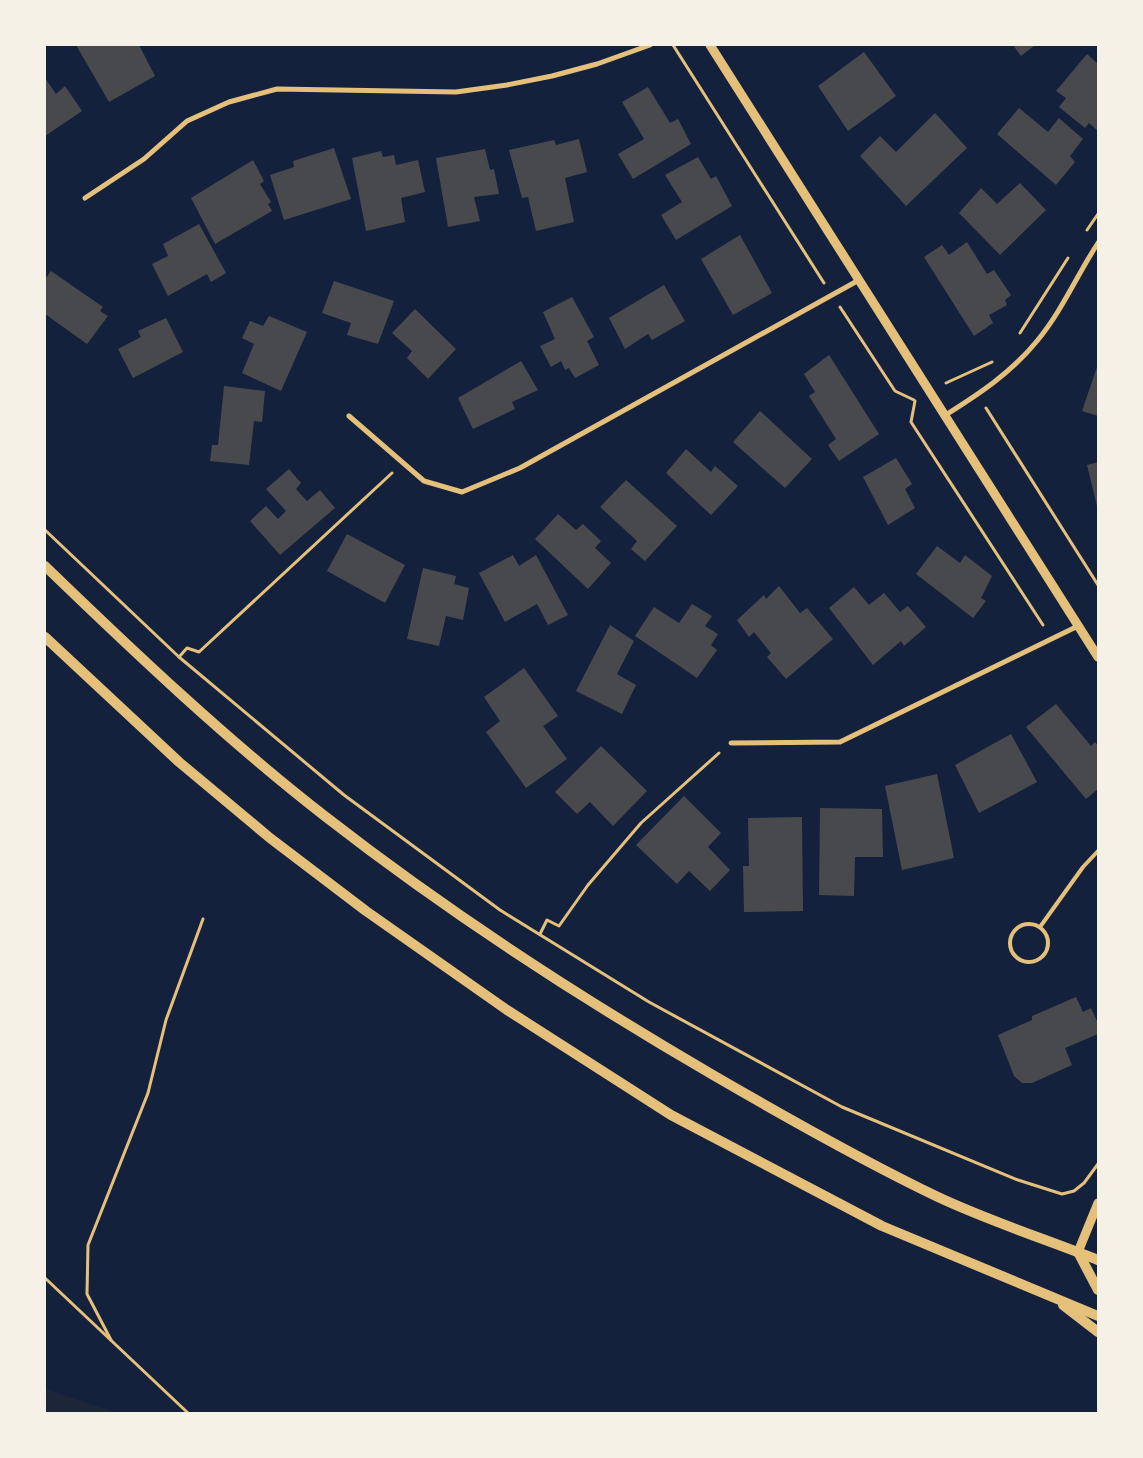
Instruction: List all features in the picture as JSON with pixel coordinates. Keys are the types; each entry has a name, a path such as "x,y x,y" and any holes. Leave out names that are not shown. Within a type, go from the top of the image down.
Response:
{"main road":[{"path":"45,566 121,640 324,815 426,892 617,1019 809,1131 940,1198 1098,1260"},
{"path":"45,637 179,762 270,838 366,911 507,1010 671,1116 882,1226 1098,1316"},
{"path":"1078,1252 1098,1290"},
{"path":"1054,1298 1098,1332"}],"street":[{"path":"85,198 144,160 187,122 229,102 277,89 456,92 552,76 597,64 650,45"},
{"path":"710,45 1098,657"},
{"path":"944,416 977,395 1008,371 1038,340 1061,306 1098,242"},
{"path":"349,416 424,481 462,492 520,468 859,280"},
{"path":"731,743 840,742 1078,626"},
{"path":"1078,1252 1098,1203"}],"lane":[{"path":"1040,926 1083,867 1098,851"},
{"path":"1028,923 1040,926 1047,933 1049,942 1045,955 1033,962 1020,959 1011,949 1010,940 1013,932 1019,926 1028,923"}],"path":[{"path":"673,45 895,391 915,400"},
{"path":"1082,238 1098,214"},
{"path":"1019,335 1070,254"},
{"path":"915,400 963,374 993,361"},
{"path":"963,374 1098,585"},
{"path":"915,400 911,422 1052,639"},
{"path":"179,657 187,648 199,652 403,463"},
{"path":"45,530 179,657 344,795 500,910 649,1002 842,1108 1018,1180 1062,1194 1074,1191 1084,1183 1098,1164"},
{"path":"540,934 547,920 559,926 588,884 641,823 731,743"},
{"path":"111,1340 87,1294 88,1245 148,1093 166,1020 203,919"},
{"path":"45,1278 188,1413"}],"shaded area":[{"path":"45,1389 117,1413 45,1413"}],"building":[{"path":"76,45 139,45 155,76 109,102"},
{"path":"1013,45 1035,45 1021,56"},
{"path":"864,52 896,96 848,131 818,86"},
{"path":"1087,54 1098,64 1098,131 1089,123 1085,128 1059,107 1066,98 1056,91"},
{"path":"45,78 56,94 65,86 82,111 45,136"},
{"path":"648,87 670,123 678,119 691,144 633,179 618,154 644,139 622,102"},
{"path":"1019,108 1048,132 1059,118 1083,139 1070,156 1075,162 1056,185 997,134"},
{"path":"935,113 967,148 906,206 860,156 880,136 896,152"},
{"path":"579,139 587,172 565,178 574,222 536,231 528,197 522,198 509,150 554,140 556,145"},
{"path":"334,148 351,199 284,220 270,175 294,167 293,161"},
{"path":"485,149 490,170 494,169 499,194 474,197 480,221 448,227 436,158"},
{"path":"381,151 383,157 394,155 396,165 418,160 425,192 401,198 405,222 366,231 352,158"},
{"path":"698,157 711,179 716,176 732,206 676,240 661,215 682,202 665,175"},
{"path":"253,160 264,181 260,184 271,202 268,204 272,211 215,244 191,198"},
{"path":"1020,183 1046,210 1000,255 959,213 981,188 997,204"},
{"path":"199,224 226,273 211,282 207,274 168,296 152,264 168,256 163,244"},
{"path":"740,235 772,293 733,315 701,259"},
{"path":"967,242 987,274 994,270 1011,295 1005,300 1007,305 989,315 993,323 974,336 924,257 942,245 949,255"},
{"path":"51,271 103,307 100,311 108,316 87,344 45,314 45,279"},
{"path":"334,281 394,301 378,344 347,335 351,323 322,313"},
{"path":"664,285 685,321 652,340 648,334 625,349 609,318"},
{"path":"572,297 594,337 587,341 599,365 575,378 569,368 565,370 561,361 551,367 540,346 555,339 543,312"},
{"path":"415,309 456,349 428,379 407,358 412,351 392,333"},
{"path":"269,316 307,332 281,391 242,373 254,344 242,338 250,321 263,326"},
{"path":"166,318 183,352 133,378 118,349 141,337 138,331"},
{"path":"829,355 879,434 839,461 828,445 836,439 809,396 815,392 804,374"},
{"path":"521,361 538,390 512,402 515,409 473,429 458,398"},
{"path":"1098,364 1098,416 1082,411"},
{"path":"224,386 265,391 262,422 254,421 249,465 210,461 212,445 218,445"},
{"path":"760,411 812,459 785,488 733,442"},
{"path":"686,449 711,472 715,466 738,486 711,515 666,473"},
{"path":"896,458 912,484 905,489 915,508 888,525 863,477"},
{"path":"1098,462 1098,505 1097,506 1087,465"},
{"path":"289,469 301,483 296,489 307,501 320,490 335,508 280,555 250,521 266,506 278,519 286,511 266,489"},
{"path":"626,480 677,526 645,561 631,549 637,541 600,507"},
{"path":"558,514 576,530 583,524 601,541 595,548 611,563 588,589 535,539"},
{"path":"347,534 405,565 385,603 327,571"},
{"path":"937,546 960,563 965,555 992,576 981,598 986,601 973,618 916,574"},
{"path":"513,555 519,566 536,555 568,615 548,625 537,604 505,622 479,573"},
{"path":"423,568 456,576 454,584 469,588 463,620 446,616 439,646 407,639"},
{"path":"779,586 800,613 807,608 833,639 786,679 767,657 771,653 754,632 749,637 737,620 764,595 766,599"},
{"path":"854,587 869,605 884,593 900,612 908,606 926,627 904,646 901,641 873,665 829,608"},
{"path":"692,604 712,616 705,626 718,634 711,645 717,650 697,678 635,636 654,607 679,623"},
{"path":"610,625 634,641 617,674 636,685 622,714 576,691"},
{"path":"524,668 558,716 543,726 567,759 526,788 486,732 500,721 484,697"},
{"path":"1056,704 1091,746 1095,742 1098,746 1098,789 1086,799 1026,727"},
{"path":"1011,734 1037,782 979,813 955,765"},
{"path":"601,746 647,791 613,826 590,802 577,814 555,792"},
{"path":"937,774 954,858 902,870 885,786"},
{"path":"684,796 721,833 708,847 730,870 710,891 689,871 677,884 636,845"},
{"path":"820,808 882,809 883,857 855,857 854,896 819,895"},
{"path":"802,817 803,911 744,912 743,866 749,866 748,818"},
{"path":"1076,997 1083,1012 1091,1008 1098,1023 1098,1034 1065,1048 1072,1065 1032,1083 1022,1083 1014,1076 998,1035 1032,1020 1032,1016"}]}
